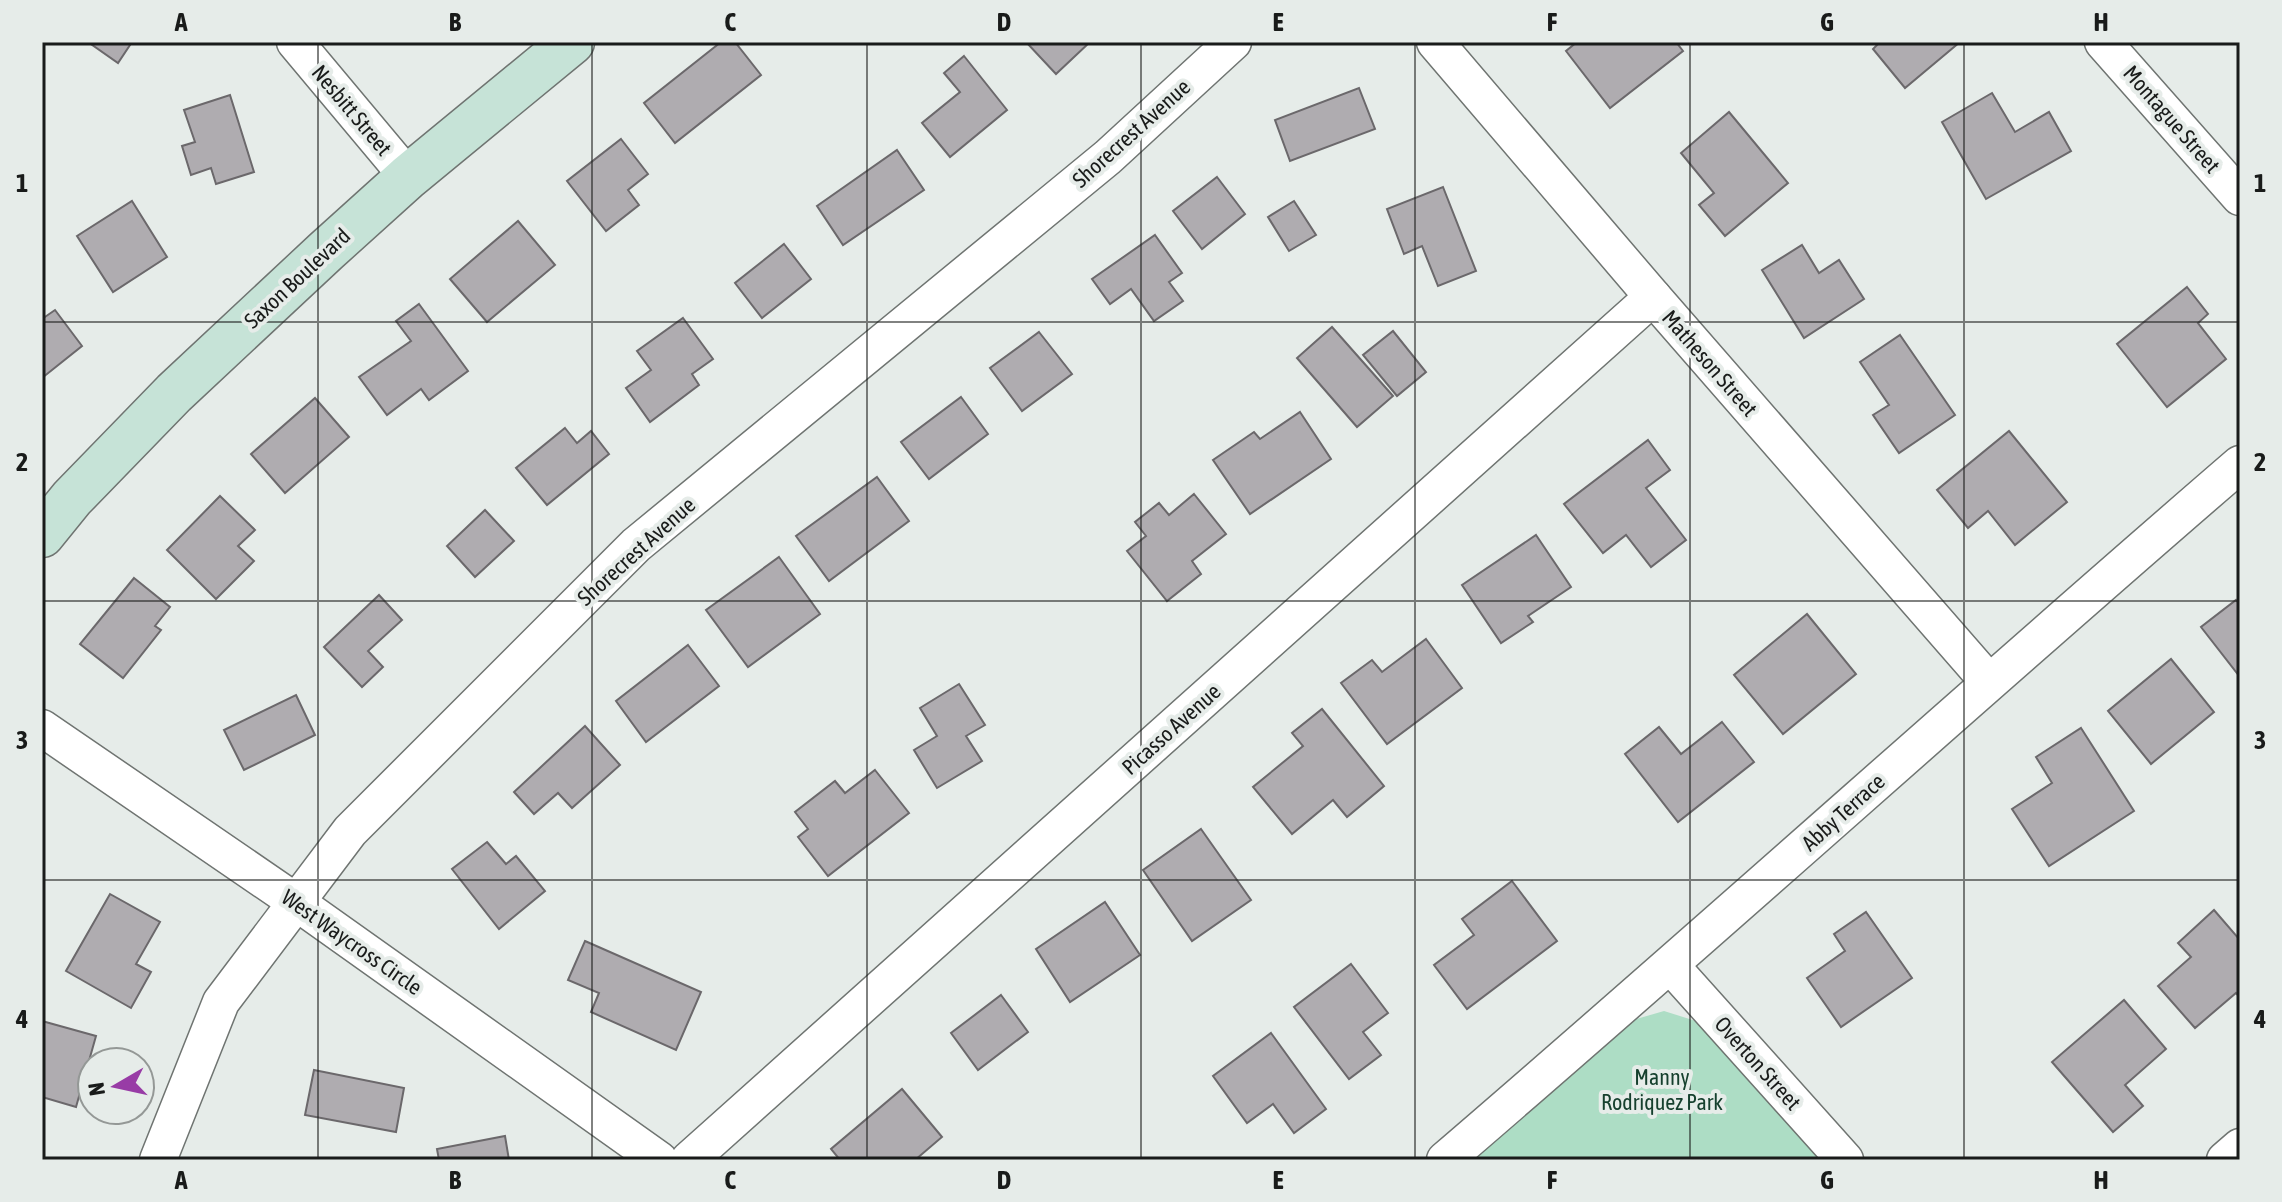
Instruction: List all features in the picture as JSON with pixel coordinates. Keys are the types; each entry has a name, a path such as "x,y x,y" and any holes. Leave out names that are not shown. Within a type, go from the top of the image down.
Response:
{"main road":[{"name":"Saxon Boulevard","path":"42,535 72,498 174,393 408,177 572,42"}],"street":[{"name":"Nesbitt Street","path":"295,42 408,177"},
{"name":"Shorecrest Avenue","path":"158,1160 221,1002 350,831 636,545 1108,157 1233,42"},
{"name":"Matheson Street","path":"1435,42 1988,681"},
{"name":"Montague Street","path":"2103,42 2240,197"},
{"name":"Picasso Avenue","path":"689,1160 1653,297"},
{"name":"Abby Terrace","path":"1445,1160 1671,966 1988,681 2240,464"},
{"name":"West Waycross Circle","path":"42,728 296,902 659,1160"},
{"name":"Overton Street","path":"1671,966 1845,1160"},
{"path":"2225,1160 2240,1147"}],"green space":[{"name":"Manny Rodriquez Park","path":"1664,1011 1699,1022 1822,1160 1472,1160 1633,1020"}],"building":[{"path":"88,42 132,42 118,63"},
{"path":"721,42 735,42 761,75 675,143 644,103"},
{"path":"1026,42 1090,42 1056,74"},
{"path":"1577,42 1676,42 1683,51 1610,108 1566,51"},
{"path":"1880,42 1960,42 1905,88 1873,49"},
{"path":"964,56 1007,110 950,157 922,123 960,92 944,73"},
{"path":"1359,88 1375,129 1290,161 1275,120"},
{"path":"1992,93 2015,132 2049,112 2071,151 1986,199 1942,122"},
{"path":"230,95 254,172 216,184 211,168 191,175 182,146 195,142 184,110"},
{"path":"1729,112 1788,183 1725,236 1699,205 1714,193 1681,153"},
{"path":"621,139 648,174 628,190 639,205 606,231 567,181"},
{"path":"897,150 924,190 843,245 817,206"},
{"path":"1217,177 1245,214 1202,249 1173,211"},
{"path":"1443,187 1476,271 1438,286 1422,246 1404,254 1387,209"},
{"path":"132,201 167,257 113,292 77,236"},
{"path":"1294,201 1316,235 1289,251 1268,217"},
{"path":"518,221 555,265 487,322 450,279"},
{"path":"1155,235 1182,273 1169,282 1183,301 1154,321 1131,289 1110,304 1092,279"},
{"path":"784,244 811,279 762,318 735,283"},
{"path":"1802,245 1819,273 1839,260 1864,299 1804,338 1762,270"},
{"path":"2187,287 2208,314 2198,323 2226,359 2167,407 2117,344"},
{"path":"419,304 468,371 429,400 421,389 387,415 359,377 411,341 396,321"},
{"path":"55,310 82,346 42,378 42,319"},
{"path":"683,318 713,359 692,374 699,385 650,422 626,388 651,370 637,351"},
{"path":"1332,327 1393,396 1357,427 1297,358"},
{"path":"1393,331 1426,372 1397,396 1363,355"},
{"path":"1039,332 1072,374 1022,411 990,368"},
{"path":"1900,335 1955,415 1899,453 1873,415 1889,405 1860,362"},
{"path":"961,397 988,434 929,479 901,442"},
{"path":"315,398 349,437 285,493 251,454"},
{"path":"1300,412 1331,459 1250,514 1213,460 1254,432 1260,439"},
{"path":"565,428 577,443 591,431 609,454 547,505 516,468"},
{"path":"2009,431 2067,502 2015,545 1988,511 1968,528 1937,490"},
{"path":"1648,440 1670,470 1646,488 1686,540 1651,567 1626,535 1603,553 1564,504"},
{"path":"877,477 909,521 829,581 796,536"},
{"path":"1194,494 1226,534 1192,561 1201,574 1167,601 1127,551 1146,536 1135,522 1159,503 1169,515"},
{"path":"220,496 255,530 238,546 254,561 216,599 167,550"},
{"path":"485,510 514,541 475,577 447,546"},
{"path":"1536,535 1571,587 1528,616 1533,622 1501,643 1462,585"},
{"path":"779,557 820,614 748,667 706,610"},
{"path":"134,578 170,607 155,626 161,630 123,678 80,644"},
{"path":"379,595 402,620 368,651 383,667 362,687 324,647"},
{"path":"2236,600 2240,605 2240,677 2201,627"},
{"path":"1807,614 1856,674 1783,734 1734,675"},
{"path":"1426,639 1462,688 1387,744 1341,683 1372,660 1382,672"},
{"path":"688,645 719,686 646,742 616,701"},
{"path":"2171,659 2214,712 2151,764 2108,711"},
{"path":"959,684 985,725 966,736 982,761 937,788 914,750 937,736 920,708"},
{"path":"296,695 315,735 244,770 224,730"},
{"path":"1322,709 1384,786 1347,817 1333,800 1292,834 1253,787 1303,746 1292,733"},
{"path":"1722,722 1754,762 1678,822 1625,754 1659,727 1681,754"},
{"path":"585,726 620,765 572,808 558,793 534,814 514,792"},
{"path":"2081,728 2134,811 2049,866 2012,809 2052,783 2036,757"},
{"path":"875,770 909,813 828,876 798,837 808,829 795,812 835,781 845,793"},
{"path":"1201,829 1251,900 1192,941 1143,870"},
{"path":"487,842 506,864 516,856 545,891 499,929 452,869"},
{"path":"1512,881 1557,941 1467,1009 1434,965 1474,935 1462,919"},
{"path":"110,894 160,922 136,964 151,972 131,1008 66,971"},
{"path":"1105,902 1140,955 1070,1002 1036,949"},
{"path":"2214,910 2240,940 2240,998 2236,993 2195,1028 2158,986 2191,957 2178,943"},
{"path":"1866,912 1912,978 1841,1027 1807,978 1845,951 1834,934"},
{"path":"585,941 701,992 676,1050 591,1012 599,993 568,980"},
{"path":"1351,964 1388,1013 1363,1032 1381,1055 1349,1079 1294,1007"},
{"path":"1001,995 1028,1032 978,1070 951,1033"},
{"path":"2124,1000 2166,1049 2125,1085 2143,1106 2113,1132 2052,1062"},
{"path":"42,1021 96,1036 93,1046 76,1046 76,1107 42,1097"},
{"path":"1271,1033 1326,1109 1294,1133 1273,1104 1247,1123 1213,1076"},
{"path":"314,1070 404,1088 396,1132 305,1115"},
{"path":"902,1089 942,1137 915,1160 840,1160 831,1149"},
{"path":"505,1136 509,1160 439,1160 437,1149"}]}
